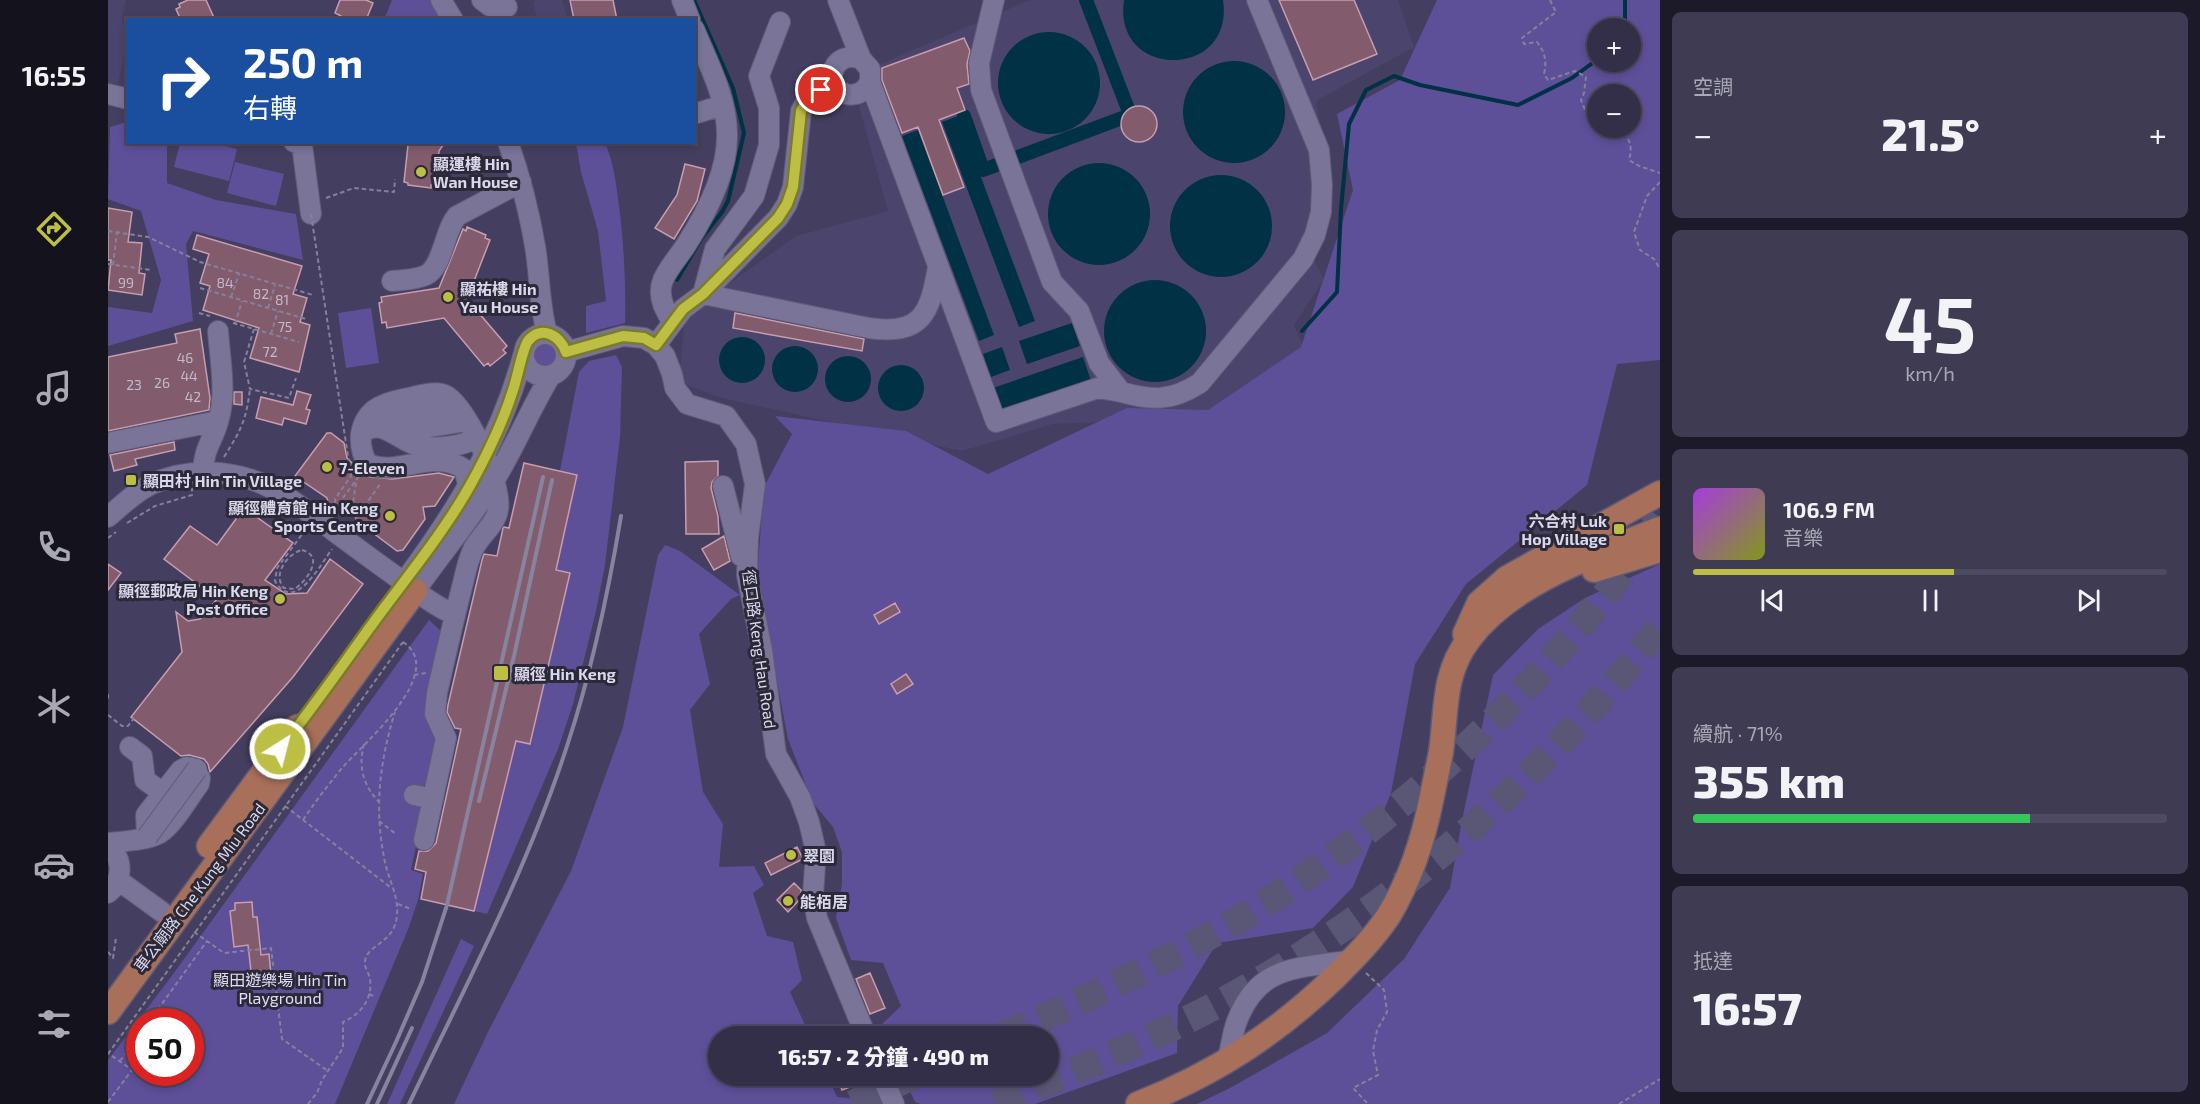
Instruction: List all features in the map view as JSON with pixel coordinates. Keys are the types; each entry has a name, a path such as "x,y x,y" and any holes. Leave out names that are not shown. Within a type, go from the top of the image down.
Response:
{"main road":[{"path":"1138,1104 1180,1087 1227,1062 1291,1017 1352,960 1380,929 1407,878 1419,847 1441,751 1448,683 1479,603 1520,570 1660,493"},
{"path":"1458,658 1469,638 1494,613 1535,583 1660,530"},
{"path":"1535,583 1622,563 1660,550"},
{"name":"車公廟路 Che Kung Miu Road","path":"108,1012 277,800 410,587"},
{"name":"車公廟路 Che Kung Miu Road","path":"108,987 243,799 410,587"}],"street":[{"path":"441,0 452,18"},
{"path":"482,0 490,6 507,7"},
{"path":"682,0 689,18"},
{"path":"838,0 861,59 870,69 870,82 996,422 1098,388 1159,399 1181,394 1200,383 1303,259 1315,235 1321,212 1322,185 1319,150 1257,0"},
{"path":"994,0 980,63 981,90 1052,282 1079,311 1099,363 1121,392"},
{"path":"703,294 715,249 754,196 769,145 770,108 759,76 780,22"},
{"path":"674,322 662,303 663,280 703,218 713,197 726,149 727,134 723,105 696,34"},
{"path":"861,59 850,56 839,61 832,71 833,84 840,92 854,95 864,91 870,82"},
{"path":"566,352 623,336 644,338 656,345 683,309 703,294 778,218 787,204 793,187 801,111 809,96 833,84"},
{"path":"108,94 126,98"},
{"path":"696,113 723,105"},
{"path":"299,144 302,145 310,208"},
{"path":"509,144 521,182 535,246 540,306 547,333"},
{"path":"392,281 421,277 429,273 436,265 451,225 457,216 521,182"},
{"path":"703,294 869,328 899,329 915,324 927,311 933,295 938,267"},
{"path":"203,472 206,448 219,421 225,324"},
{"path":"547,333 560,339 566,352 564,365 551,375 536,374 529,369 523,356 528,341 539,334 547,333"},
{"name":"徑口路 Keng Hau Road","path":"656,345 665,356 675,388 687,404 726,416 746,444 755,484 748,538 748,579 762,650 776,754 800,797 809,822 816,852 813,895 817,918 862,1026"},
{"name":"車公廟路 Che Kung Miu Road","path":"410,587 486,456 509,404 523,356"},
{"name":"車公廟路 Che Kung Miu Road","path":"410,587 474,512 551,375"},
{"path":"424,840 423,797 446,738 435,714 435,704 472,550 495,519 499,495 486,456 468,424 447,396 435,393 390,401 370,412 362,428 362,450 368,464 384,467 448,460 464,469 469,487"},
{"path":"108,443 219,421"},
{"path":"362,428 381,427 422,447 431,447 468,442 468,424"},
{"path":"113,523 129,499 151,484 168,478 203,472 224,473 269,486 292,500 410,587 455,615"},
{"path":"723,486 748,579"},
{"path":"130,747 142,756 146,780 163,793"},
{"path":"147,837 146,815 181,770 187,767 193,768 198,772 200,784 166,829 147,837 108,844 117,856 120,865 113,886 162,912"},
{"path":"147,837 197,769"},
{"path":"1227,1062 1233,1031 1242,1010 1253,992 1265,980 1293,968 1352,960"},
{"path":"886,1086 894,1104"}],"path":[{"path":"1550,0 1556,12 1522,38 1524,44 1537,42 1544,50 1546,65 1544,74 1548,80 1575,70 1586,77 1581,100 1584,110 1587,111"},
{"path":"1628,138 1632,147 1629,160 1660,173"},
{"path":"357,479 352,510 336,513 335,499 351,476 310,208 354,188 394,192 395,179"},
{"path":"1660,182 1647,196 1634,232 1640,250 1654,259 1660,269"},
{"path":"108,231 148,237 200,262 313,295"},
{"path":"113,265 117,232"},
{"path":"108,264 151,270"},
{"path":"231,297 239,274"},
{"path":"268,308 276,284"},
{"path":"200,288 306,319"},
{"path":"225,324 242,300"},
{"path":"271,334 278,311"},
{"path":"199,313 225,324 254,329 299,342"},
{"path":"224,457 242,428 248,410 250,389 244,362 254,329"},
{"path":"250,389 289,398 296,378"},
{"path":"333,513 361,473"},
{"path":"350,526 382,481"},
{"path":"128,523 155,506 192,495 192,488"},
{"path":"108,538 113,523"},
{"path":"306,530 277,568 275,581 283,589 293,592 302,589 333,549"},
{"path":"296,552 308,552 314,562 313,568 295,589 283,589 278,577 279,571 296,552"},
{"path":"303,820 328,785 406,697 415,670 414,653 410,646 396,637"},
{"name":"車公廟路 Che Kung Miu Road","path":"108,1053 194,932 277,800 404,642"},
{"path":"108,694 108,699"},
{"path":"308,1104 317,1093 343,1048 343,1022 357,1015 366,1002 370,978 364,964 366,957 394,929 398,904 384,858 379,802 384,753 395,712"},
{"path":"108,715 122,726 128,726 134,718"},
{"path":"365,743 361,762 364,781 379,802"},
{"path":"277,800 392,888"},
{"path":"379,821 396,834"},
{"path":"398,904 411,909"},
{"path":"190,929 224,953 271,948 282,1039 328,1071"},
{"path":"108,952 112,958 116,938"},
{"path":"159,1008 207,941"},
{"path":"168,960 172,964"},
{"path":"1352,960 1384,990 1388,1012 1377,1030 1373,1051 1378,1075 1353,1088 1368,1104"},
{"path":"369,994 376,997"},
{"path":"108,1053 132,1070 108,1102"},
{"path":"120,1061 126,1053"},
{"path":"1619,1104 1660,1079"}],"shaded area":[{"path":"108,0 126,0 122,17 126,45 118,84 108,83"},
{"path":"562,0 567,18 537,18 533,1"},
{"path":"1030,0 1398,0 1414,47 1316,101 1326,157 1332,211 1313,258 1324,279 1294,325 1309,358 1205,418 1053,424 962,451 722,398 679,382 685,315 796,236 888,211 857,99 871,68"}],"green space":[{"path":"392,0 433,0 443,18 385,18"},
{"path":"1437,0 1660,0 1660,360 1617,364 1587,485 1466,584 1415,664 1391,793 1353,887 1313,928 1217,943 1178,1006 1177,1053 1035,1104 920,1104 915,1102 908,1086 1059,1086 1059,1026 881,1026 901,1006 883,963 851,960 836,918 842,884 842,852 833,827 813,803 788,739 757,577 764,487 792,434 775,416 906,431 988,474 1127,408 1208,410 1301,347 1353,190 1337,114 1400,80"},
{"path":"126,122 126,144 167,144 167,183 216,200 296,214 303,260 193,231 186,244 193,321 108,346 108,307 152,313 161,280 141,211 108,199 110,127"},
{"path":"180,144 217,144 237,149 229,181 174,167"},
{"path":"576,144 605,144 613,166 617,190 625,294 625,323 586,333 586,306 606,301 598,231 581,172"},
{"path":"235,162 284,174 276,206 227,193"},
{"path":"371,308 379,363 346,368 338,313"},
{"path":"545,336 558,342 564,355 558,368 545,374 532,368 526,355 532,342"},
{"path":"616,355 622,367 620,437 605,565 573,704 558,749 487,914 474,911 516,741 531,744 570,574 556,570 577,475 560,471 579,372 589,361"},
{"path":"665,545 680,551 740,595 731,599 699,634 710,684 690,710 703,792 723,824 719,867 754,866 764,885 753,893 767,936 793,942 802,980 790,992 805,1026 708,1026 708,1086 832,1086 837,1097 875,1101 876,1104 454,1104 488,1032 571,871 623,727 658,555"},
{"path":"1660,564 1660,1104 1197,1104 1327,1033 1404,959 1450,888 1493,675 1538,629 1585,598"},
{"name":"顯田遊樂場 Hin Tin Playground","path":"429,620 442,632 438,736 426,784 418,790 418,803 423,813 411,870 423,874 418,900 409,927 335,1104 108,1104 108,1060 126,1036 126,1086 204,1086 204,1008 147,1008"},
{"path":"461,939 474,946 400,1104 387,1104"}],"water":[{"path":"1124,0 1223,0 1222,26 1211,45 1194,56 1174,60 1153,56 1136,45 1125,26"},
{"path":"1049,32 1068,36 1085,47 1096,64 1100,83 1096,102 1085,119 1068,130 1049,134 1030,130 1013,119 1002,102 998,83 1002,64 1013,47 1030,36"},
{"path":"1234,61 1253,65 1270,76 1281,93 1285,112 1281,131 1270,148 1253,159 1234,163 1215,159 1198,148 1187,131 1183,112 1187,93 1198,76 1215,65"},
{"path":"958,116 1035,321 1019,327 942,122"},
{"path":"918,130 994,335 979,341 902,136"},
{"path":"1099,163 1118,167 1135,178 1146,195 1150,214 1146,233 1135,250 1118,261 1099,265 1080,261 1063,250 1052,233 1048,214 1052,195 1063,178 1080,167"},
{"path":"1221,175 1240,179 1257,190 1268,207 1272,226 1268,245 1257,262 1240,273 1221,277 1202,273 1185,262 1174,245 1170,226 1174,207 1185,190 1202,179"},
{"path":"1155,280 1174,284 1191,295 1202,312 1206,331 1202,350 1191,367 1174,378 1155,382 1136,378 1119,367 1108,350 1104,331 1108,312 1119,295 1136,284"},
{"path":"1072,323 1080,346 1027,364 1019,341"},
{"path":"742,337 758,344 765,360 758,376 742,383 726,376 719,360 726,344"},
{"path":"795,346 811,353 818,369 811,385 795,392 779,385 772,369 779,353"},
{"path":"1002,347 1010,370 991,377 983,354"},
{"path":"848,356 864,363 871,379 864,395 848,402 832,395 825,379 832,363"},
{"path":"1083,357 1091,381 1001,411 993,388"},
{"path":"901,365 917,372 924,388 917,404 901,411 885,404 878,388 885,372"}],"building":[{"path":"188,0 206,0 214,18 180,18 176,9 180,7 179,4"},
{"path":"340,0 366,0 373,3 367,18 340,18 341,16 335,13"},
{"path":"570,0 613,0 617,18 574,18"},
{"path":"1279,0 1354,0 1377,54 1313,80"},
{"path":"964,38 970,51 967,64 969,84 957,88 965,110 939,120 964,187 943,195 918,127 902,133 882,80 882,68"},
{"path":"1139,106 1152,111 1157,124 1152,137 1139,142 1126,137 1121,124 1126,111"},
{"name":"顯運樓 Hin Wan House","path":"444,144 439,151 435,185 431,185 431,188 408,185 404,182 408,145"},
{"path":"685,164 705,169 697,201 674,239 655,228 677,195"},
{"path":"108,208 132,212 128,242 142,243 139,273 145,274 142,295 108,290 111,260 108,260"},
{"name":"顯祐樓 Hin Yau House","path":"467,227 486,235 485,238 490,240 467,299 507,346 503,350 506,353 490,366 488,363 484,366 444,318 387,328 386,322 382,323 379,303 382,302 381,297 439,288 463,229 466,231"},
{"path":"197,235 302,266 293,294 307,298 300,322 310,325 299,372 250,358 259,328 203,310 210,286 200,283 209,254 193,249"},
{"path":"735,313 864,339 862,351 733,328"},
{"path":"200,329 210,398 209,410 108,431 108,357 177,343 175,334"},
{"path":"297,391 311,395 306,409 310,410 306,424 284,418 282,425 256,418 261,397 293,405"},
{"path":"234,392 242,392 242,405 234,404"},
{"path":"327,433 331,433 344,443 347,458 365,476 392,479 439,473 454,477 435,506 423,507 425,519 403,550 397,551 356,520 355,514 340,516 329,508 327,498 295,476"},
{"path":"174,442 175,450 135,459 137,465 114,471 110,455"},
{"path":"718,461 718,476 712,482 711,488 718,516 719,534 686,534 685,462"},
{"name":"顯徑 Hin Keng","path":"524,463 577,475 556,570 570,573 530,744 516,741 474,911 421,899 426,872 415,869 419,851 428,851 436,843 461,729 455,728 447,712 482,560 484,554 497,556 503,528 509,528"},
{"path":"244,508 293,543 265,580 286,594 307,593 330,559 363,584 293,677 210,772 204,759 189,755 181,756 131,717 182,652 176,612 188,621 200,619 217,599 164,559 190,526 217,545"},
{"path":"724,536 730,561 714,570 702,549"},
{"path":"108,564 121,573 108,590"},
{"path":"895,603 900,612 879,624 874,615"},
{"path":"906,674 913,684 897,694 891,684"},
{"name":"翠園","path":"797,847 803,859 771,875 765,863"},
{"name":"能栢居","path":"794,883 801,890 801,898 788,912 777,900"},
{"path":"252,902 253,917 257,917 261,955 269,954 272,986 253,988 248,945 234,947 230,911 235,910 235,903"},
{"path":"870,973 885,1008 870,1014 856,979"},
{"path":"840,1086 853,1086 842,1090"}],"waterway":[{"path":"677,280 701,239 728,201 744,133 733,88 694,0"},
{"path":"1086,0 1128,109"},
{"path":"1625,0 1625,18"},
{"path":"1302,331 1337,292 1341,209 1349,124 1366,90 1394,76 1420,85 1518,105 1572,78 1587,67"},
{"path":"964,116 983,170 1122,118"}],"tunnel":[{"path":"1024,1026 1176,954 1233,923 1265,904 1357,839 1442,768 1522,691 1595,607 1629,563 1660,517"},
{"path":"996,1104 1123,1050 1217,1005 1307,952 1364,913 1472,828 1522,781 1570,733 1660,627"},
{"path":"853,1104 891,1086"}],"railway":[{"path":"367,1104 422,982 447,905 543,477"},
{"path":"479,801 514,656 552,480"},
{"path":"409,1104 494,928 551,792 592,661 621,516"},
{"path":"377,1104 412,1028"}],"place":[{"name":"顯運樓 Hin Wan House","path":"421,172"},
{"name":"顯祐樓 Hin Yau House","path":"448,297"},
{"name":"7-Eleven","path":"327,467"},
{"name":"顯田村 Hin Tin Village","path":"131,480"},
{"name":"顯徑體育館 Hin Keng Sports Centre","path":"390,516"},
{"name":"六合村 Luk Hop Village","path":"1619,529"},
{"name":"顯徑郵政局 Hin Keng Post Office","path":"280,599"},
{"name":"顯徑 Hin Keng","path":"501,673"},
{"name":"翠園","path":"791,855"},
{"name":"能栢居","path":"788,901"}],"route":[{"path":"280,749 418,563 469,487 486,456 509,404 524,348 528,341 539,334 554,335 560,339 566,352 623,336 644,338 656,345 683,309 703,294 778,218 787,204 793,187 801,111 809,96 821,90"}]}
